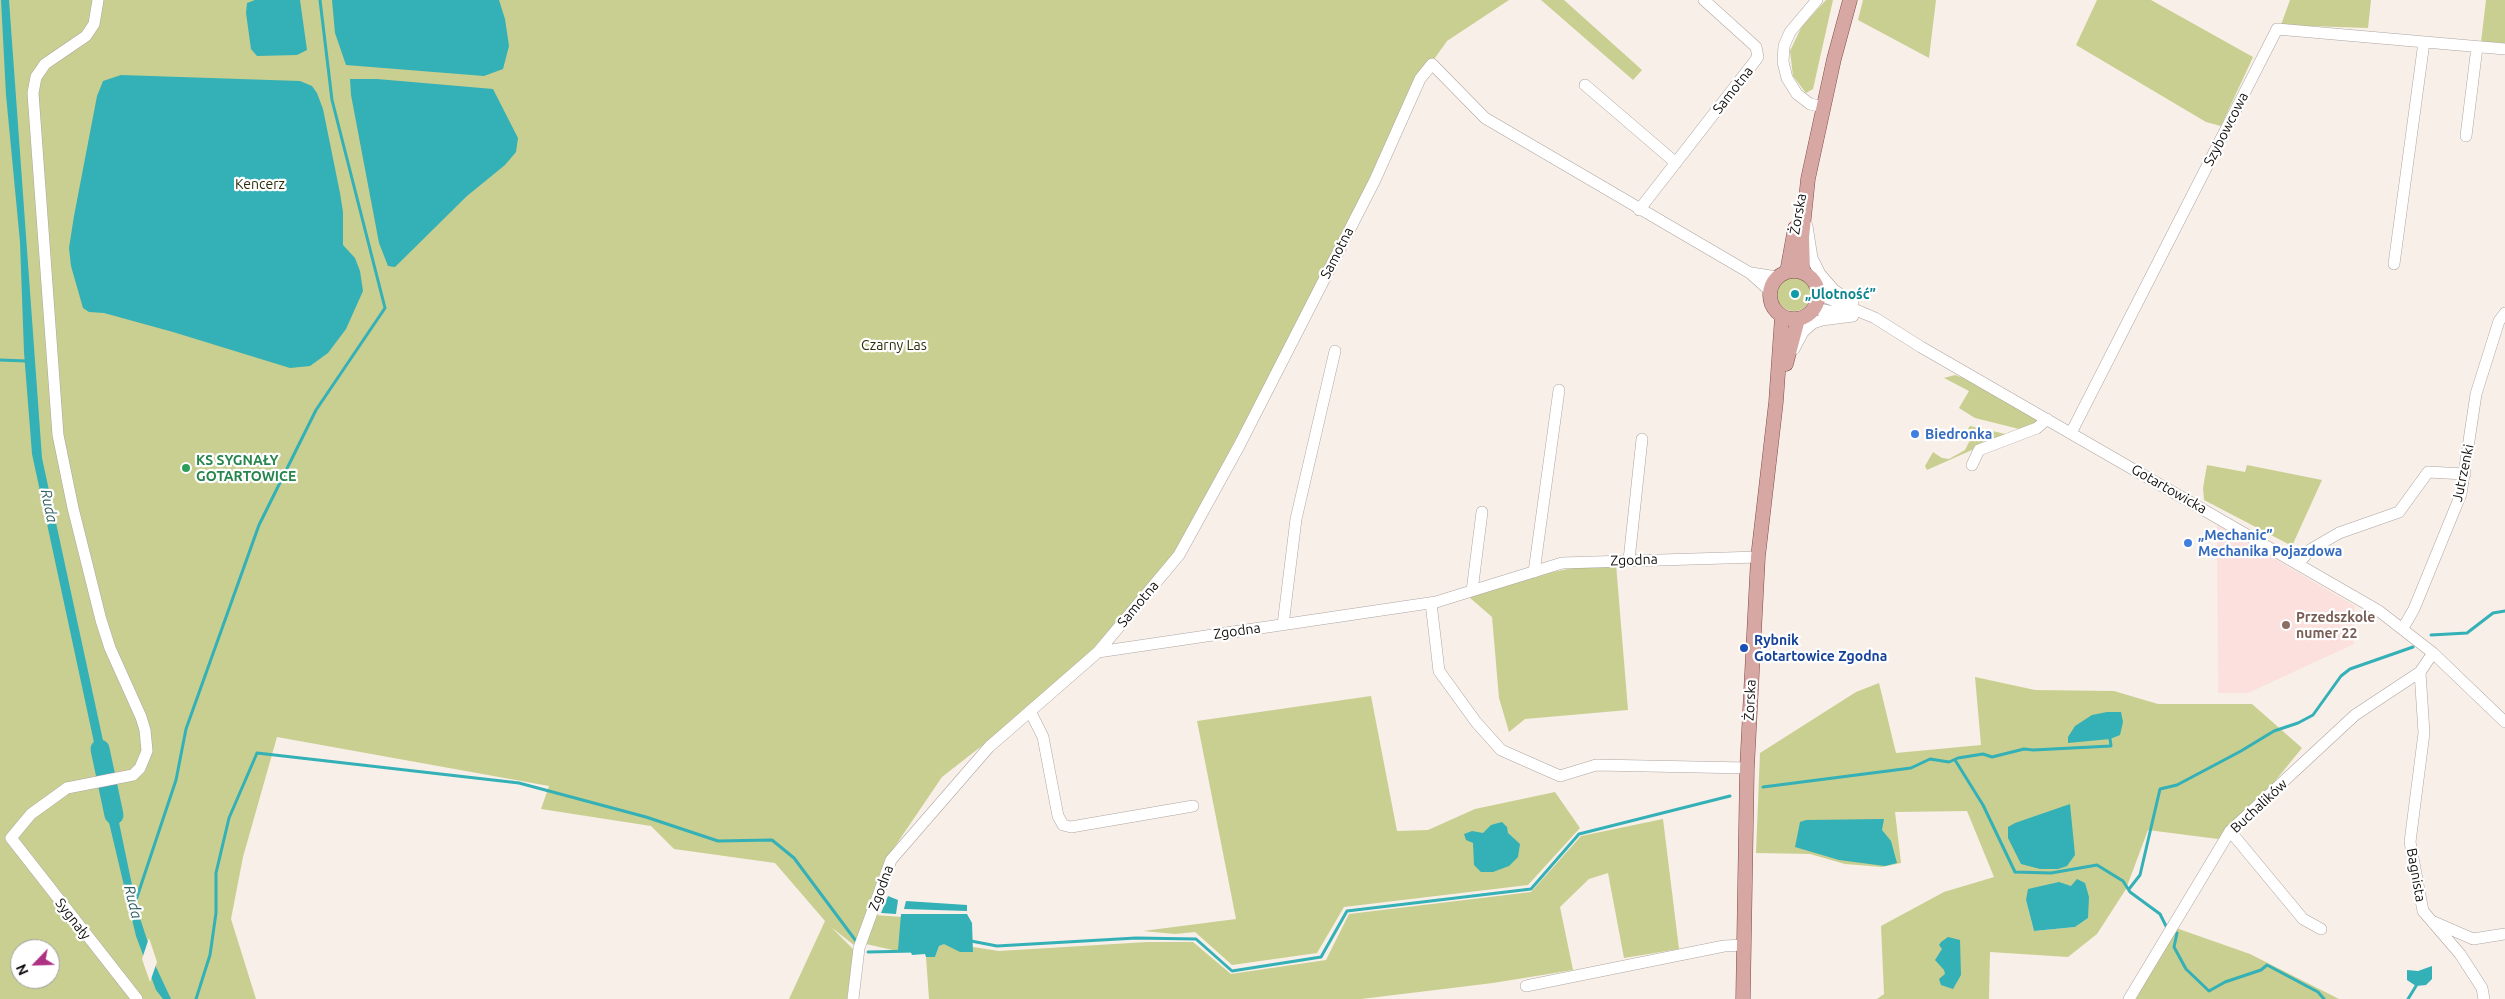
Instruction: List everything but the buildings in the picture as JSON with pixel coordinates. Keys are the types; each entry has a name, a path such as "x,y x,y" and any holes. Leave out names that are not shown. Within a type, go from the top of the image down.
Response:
{"main road":[{"name":"Żorska","path":"1782,274 1850,0"},
{"name":"Żorska","path":"1803,273 1804,212 1812,158"},
{"path":"1803,273 1814,281 1818,294 1814,308 1807,315 1798,318 1782,316 1771,304 1770,291 1782,274 1803,273"},
{"name":"Żorska","path":"1743,999 1746,768 1758,557 1776,402 1782,316"},
{"name":"Żorska","path":"1776,402 1798,318"}],"street":[{"name":"Sygnały","path":"98,0 94,24 86,36 46,64 36,77 33,93 58,435 73,508 110,648 145,730 146,751 144,760 130,777 67,788 31,814 10,838 136,999"},
{"name":"Samotna","path":"1639,210 1758,57 1756,47 1704,0"},
{"path":"1817,0 1790,32 1784,46 1783,62 1787,78 1797,94 1810,104 1824,107"},
{"name":"Szybowcowa","path":"2071,433 2277,29 2505,49"},
{"path":"2394,264 2424,42"},
{"path":"2466,136 2477,47"},
{"name":"Samotna","path":"1098,652 1179,555 1239,446 1374,180 1420,79 1432,64 1485,118 1639,210 1750,273 1770,291"},
{"path":"1585,85 1676,163"},
{"path":"1804,212 1812,258 1820,274 1858,314"},
{"name":"Samotna","path":"1750,273 1782,274"},
{"name":"Gotartowicka","path":"1818,294 1890,329 2368,604 2403,628 2434,653 2505,722"},
{"name":"Gotartowicka","path":"1814,308 1858,314"},
{"name":"Jutrzenki","path":"2403,628 2414,610 2461,494 2476,394 2499,321 2505,313"},
{"path":"1786,367 1800,336 1809,326 1822,320 1858,314"},
{"path":"1283,625 1296,519 1335,351"},
{"path":"1534,572 1559,390"},
{"path":"1972,465 1979,450 2037,428 2047,419"},
{"path":"1629,560 1642,439"},
{"path":"2298,564 2310,550 2339,533 2399,512 2428,472 2465,474"},
{"path":"1472,591 1482,512"},
{"name":"Zgodna","path":"853,999 859,948 891,860 989,747 1098,652 1431,603 1562,563 1758,557"},
{"path":"1431,603 1439,671 1476,722 1501,750 1560,776 1596,765 1746,768"},
{"name":"Buchalików","path":"2129,999 2230,831 2355,715 2420,672 2434,653"},
{"name":"Bagnista","path":"2420,672 2424,733 2410,842 2423,911 2460,954 2482,988 2484,999"},
{"path":"1030,711 1044,737 1058,816 1064,825 1071,827 1193,806"},
{"path":"2230,831 2303,919 2321,929"},
{"path":"2430,920 2473,939 2505,934"},
{"path":"1526,986 1724,946 1744,945"}],"shaded area":[{"name":"Przedszkole numer 22","path":"2217,525 2355,606 2354,644 2248,693 2218,693"}],"green space":[{"name":"Czarny Las","path":"0,0 1509,0 1447,41 1420,79 1375,180 1172,558 1091,651 1029,709 942,777 885,861 855,946 831,927 854,950 847,999 789,999 825,921 775,863 674,849 651,826 541,809 549,786 277,737 243,857 231,919 256,999 0,999"},
{"path":"1541,0 1564,0 1642,70 1633,80"},
{"path":"1826,0 1833,0 1813,89 1806,93 1793,76 1790,51 1802,26"},
{"path":"1863,0 1936,0 1929,58 1858,20"},
{"path":"2097,0 2151,0 2253,57 2221,126 2206,122 2076,45"},
{"path":"2290,0 2371,0 2368,28 2281,25"},
{"path":"2486,0 2505,0 2505,43 2481,42"},
{"path":"1794,277 1806,282 1811,294 1806,306 1794,311 1782,306 1777,294 1782,282"},
{"path":"1955,375 1980,384 2036,419 2037,423 2023,430 1975,418 1959,408 1969,391 1944,378"},
{"path":"1970,426 2010,435 1994,438 1981,446 1927,470 1925,466 1933,452 1942,458 1949,459 1965,450 1973,434 1968,429"},
{"path":"2207,465 2245,472 2247,465 2322,480 2292,546 2204,500 2203,488"},
{"path":"1616,564 1628,710 1525,719 1509,732 1499,698 1492,617 1469,597 1553,572 1588,565"},
{"path":"1975,677 2035,690 2114,691 2158,704 2252,704 2302,748 2271,786 2218,839 2148,830 2126,889 2097,934 2068,957 1990,952 1989,999 1877,999 1884,994 1881,926 1944,892 1994,877 1967,811 1895,812 1901,863 1882,867 1845,864 1810,854 1756,853 1760,753 1856,692 1879,683 1896,753 1981,745","holes":["2063,885 2071,886 2088,918 2075,927 2034,931 2026,900"]},
{"path":"1371,696 1397,831 1428,830 1475,809 1555,792 1580,828 1528,885 1344,907 1317,953 1232,965 1195,932 1175,934 1143,931 1236,919 1197,721"},
{"path":"1663,819 1679,949 1624,958 1608,873 1589,879 1560,907 1573,970 1493,983 1361,999 929,999 926,957 935,957 939,946 945,943 973,952 973,947 999,951 1147,942 1193,942 1231,974 1326,960 1349,914 1531,892 1581,836"},
{"path":"875,915 903,917 902,947 897,951 866,944"},
{"path":"2176,928 2250,954 2339,999 2136,999"}],"water":[{"path":"1,0 9,0 42,458 110,773 101,775 32,454 24,352 20,242 6,95"},
{"path":"255,0 300,0 307,50 297,55 257,56 251,49 246,13 247,3"},
{"path":"332,0 499,0 505,19 509,46 503,69 484,76 346,65 335,33"},
{"path":"121,75 300,81 312,86 317,93 323,109 340,193 343,212 343,245 355,258 360,271 363,291 346,329 328,353 310,366 290,368 173,332 104,313 89,312 83,308 71,266 69,248 74,216 97,96 103,81"},
{"path":"350,79 377,79 493,89 518,138 516,152 505,165 467,196 395,267 388,266 379,243 351,95"},
{"path":"2121,712 2123,722 2120,735 2110,739 2068,743 2068,737 2075,726 2092,715"},
{"path":"101,789 112,789 137,909 156,967 171,999 163,999 156,990 136,936"},
{"path":"2070,804 2075,855 2067,866 2058,869 2040,869 2021,864 2008,838 2008,827"},
{"path":"1884,819 1882,830 1891,841 1897,863 1885,866 1839,860 1795,847 1800,822 1806,820"},
{"path":"1502,822 1507,827 1508,833 1520,844 1518,857 1509,866 1493,872 1481,872 1474,865 1473,843 1466,840 1464,834 1472,831 1483,833 1491,825"},
{"path":"2077,879 2085,883 2089,897 2088,918 2075,927 2034,931 2026,900 2028,889 2059,882 2071,886"},
{"path":"888,896 898,900 896,914 881,913"},
{"path":"906,901 967,905 967,911 904,909"},
{"path":"901,914 967,914 972,923 973,952 960,952 944,944 939,946 935,957 926,957 925,954 912,955 910,950 898,950"},
{"path":"1948,937 1960,940 1961,975 1953,989 1941,985 1939,979 1945,974 1944,970 1935,960 1942,949 1939,945"},
{"path":"2432,966 2432,979 2426,985 2416,986 2407,980 2407,970 2418,971"}],"pier":[{"path":"149,938 157,962 150,982 142,959"}],"waterway":[{"path":"135,903 176,780 186,729 259,525 316,410 385,308 332,100 320,0"},
{"path":"0,360 27,361"},
{"path":"2431,635 2467,633 2493,613 2505,611"},
{"path":"2129,889 2140,875 2160,789 2177,785 2274,731 2298,723 2313,715 2341,676 2350,669 2413,647"},
{"path":"1763,787 1911,768 1930,759 1949,762 1958,758 1983,754 1992,757 2024,749 2111,746 2110,739"},
{"name":"Ruda","path":"100,749 114,815"},
{"path":"196,999 210,955 216,913 216,873 229,818 257,753 519,783 646,817 718,841 772,840 794,858 856,941"},
{"path":"1955,760 1983,805 2015,872 2051,873 2097,865 2123,881 2130,892 2160,914 2167,928"},
{"path":"971,941 997,946 1136,938 1196,939 1232,971 1321,957 1347,911 1531,889 1579,834 1730,796"},
{"path":"2177,933 2174,947 2186,969 2209,991 2225,982 2261,970 2267,965 2318,992 2324,999"},
{"path":"868,952 915,951"},
{"path":"2408,999 2416,986"}],"place":[{"name":"„Ulotność”","path":"1795,294"},
{"name":"Biedronka","path":"1915,434"},
{"name":"KS SYGNAŁY GOTARTOWICE","path":"186,468"},
{"name":"„Mechanic” Mechanika Pojazdowa","path":"2188,543"},
{"name":"Przedszkole numer 22","path":"2286,625"},
{"name":"Rybnik Gotartowice Zgodna","path":"1744,648"}],"park label":[{"name":"Kencerz","path":"260,184"}]}
